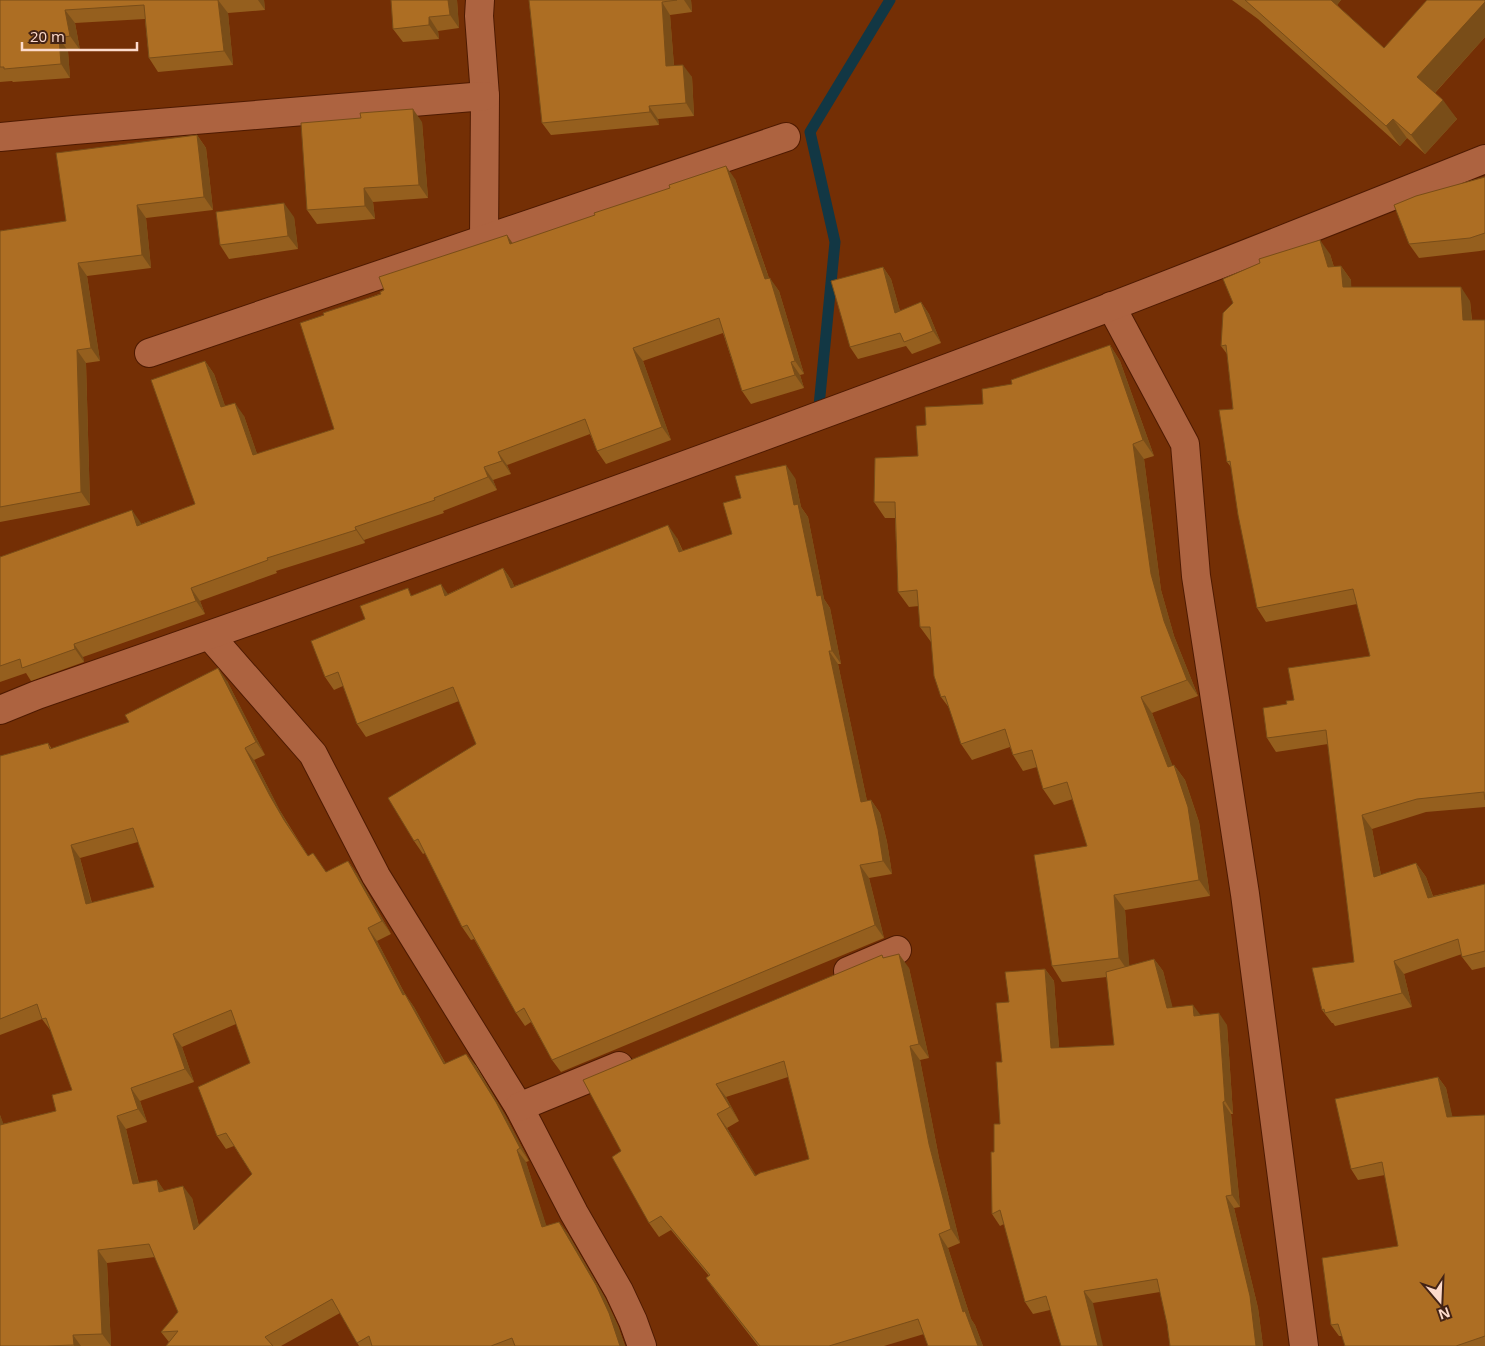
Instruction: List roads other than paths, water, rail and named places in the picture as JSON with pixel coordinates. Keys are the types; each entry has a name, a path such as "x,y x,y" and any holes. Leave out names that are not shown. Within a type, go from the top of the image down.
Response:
{"street":[{"path":"480,0 479,16 485,96 484,239"},
{"path":"0,138 84,129 485,96"},
{"path":"149,353 786,137"},
{"path":"0,710 37,695 210,636 641,481 1111,306 1485,159"},
{"path":"1111,306 1185,444 1196,576 1244,894 1304,1346"},
{"path":"210,636 313,754 376,876 519,1107 574,1213 619,1291 642,1346"},
{"path":"826,980 897,950"},
{"path":"519,1107 638,1058"}],"waterway":[{"path":"819,406 835,242 810,132 890,0"}]}
